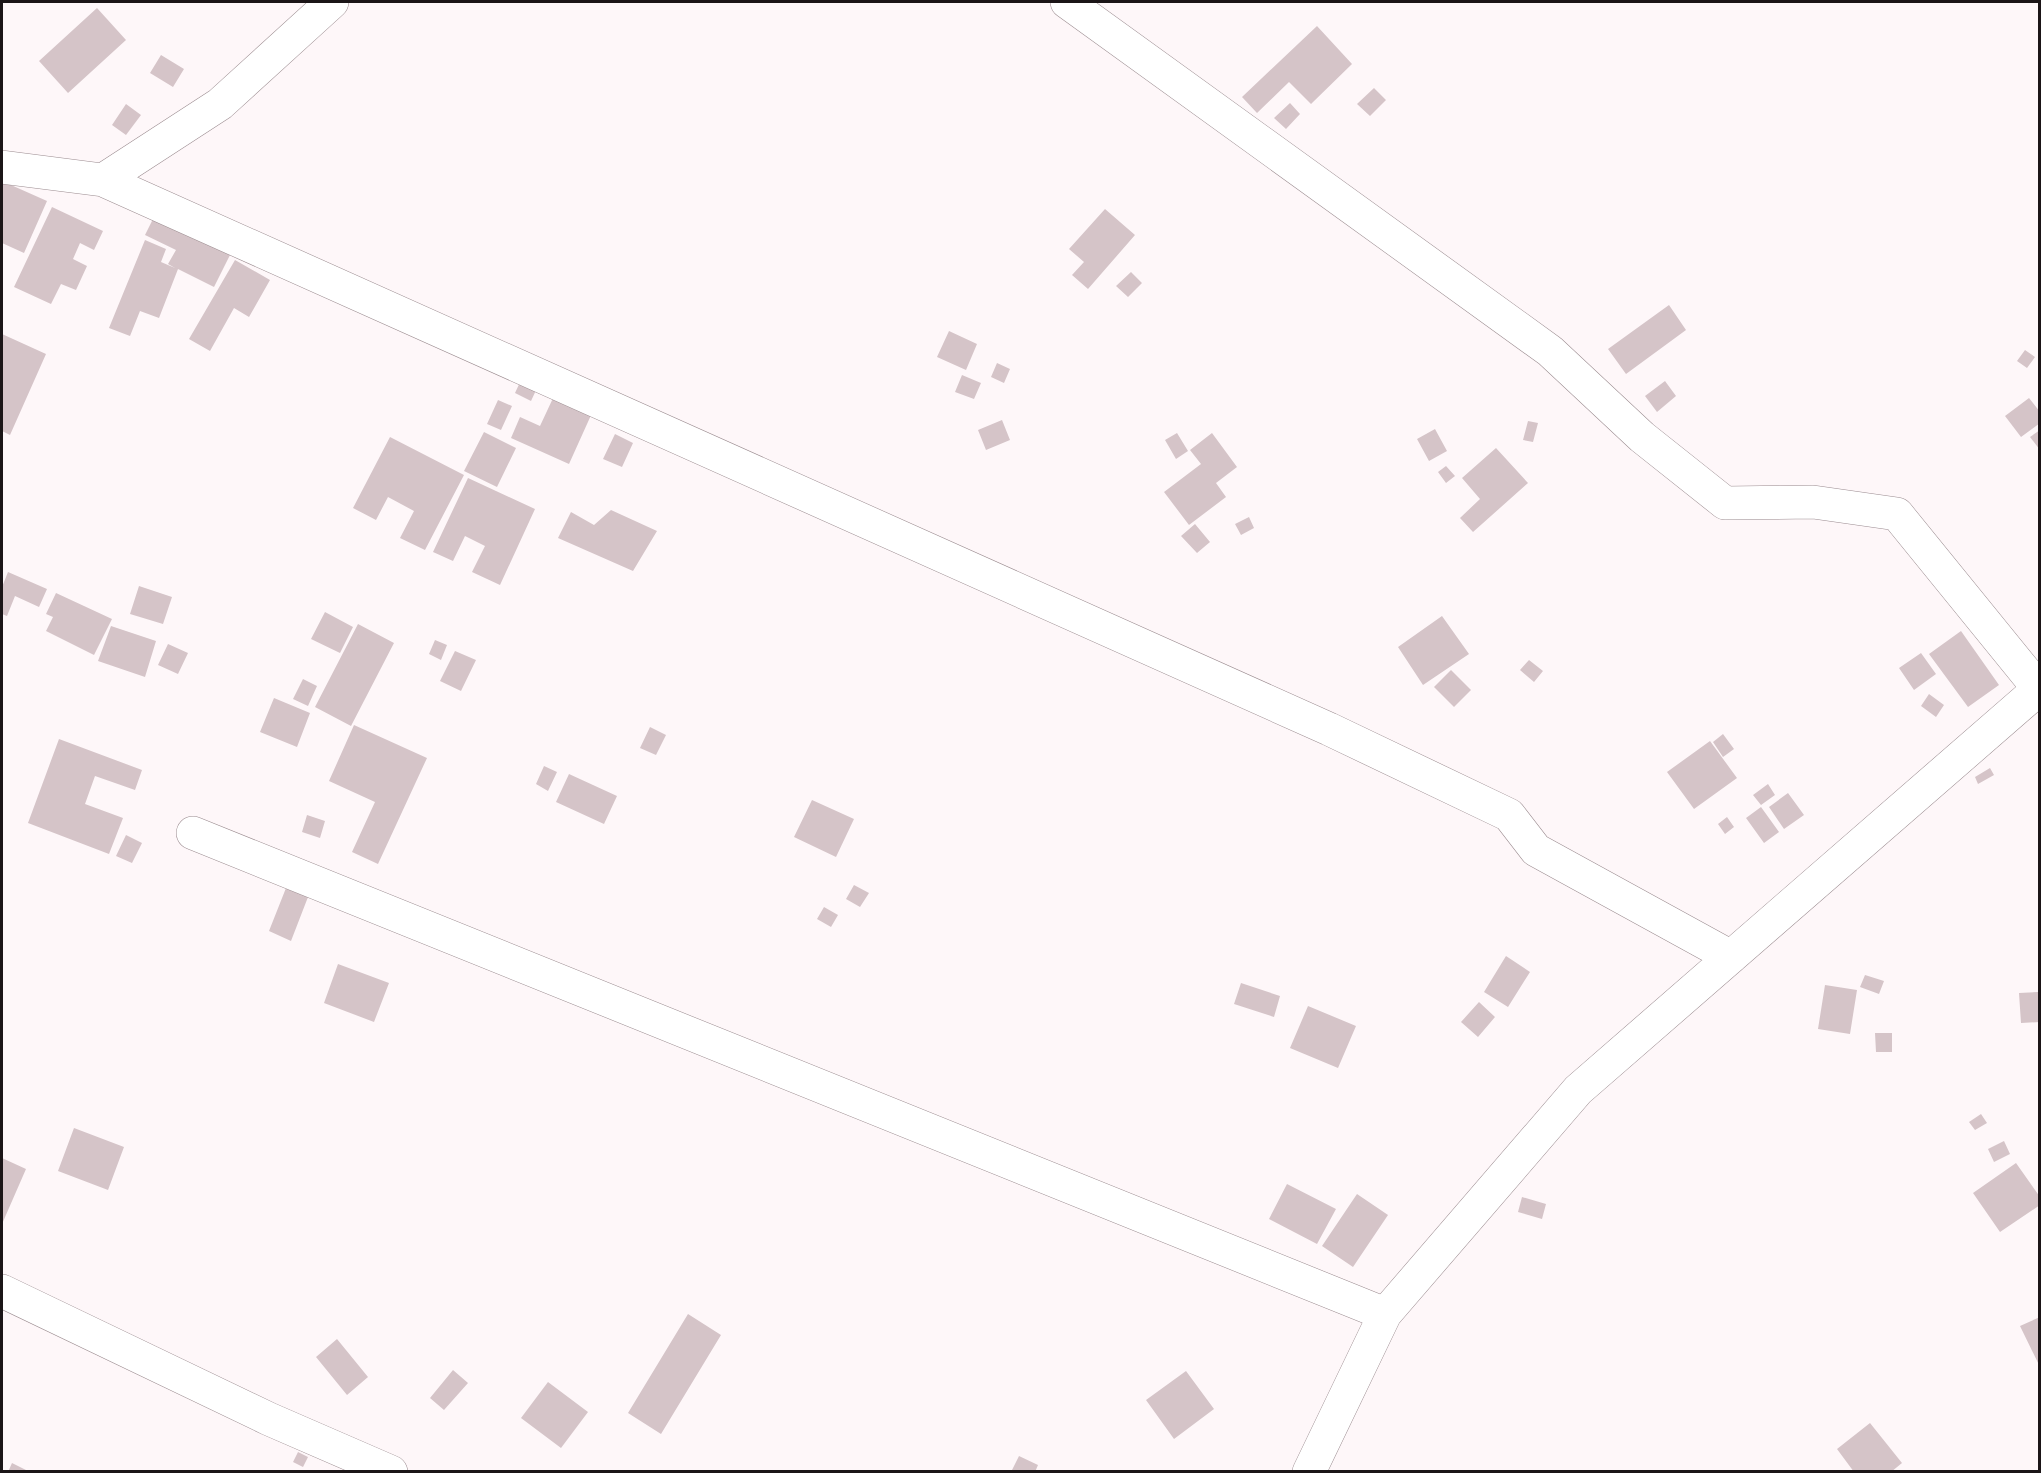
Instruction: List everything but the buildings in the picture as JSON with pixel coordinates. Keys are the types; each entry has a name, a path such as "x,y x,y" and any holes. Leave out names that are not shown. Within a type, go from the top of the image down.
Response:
{"street":[{"path":"103,180 220,104 332,2"},
{"path":"1066,2 1550,351 1642,437 1725,503 1813,502 1897,514 2039,689 1578,1090 1385,1314 1309,1472"},
{"path":"2,167 103,180 1340,734 1509,815 1536,850 1731,957"},
{"path":"193,833 1385,1314"},
{"path":"2,1291 269,1419 391,1472"}]}
